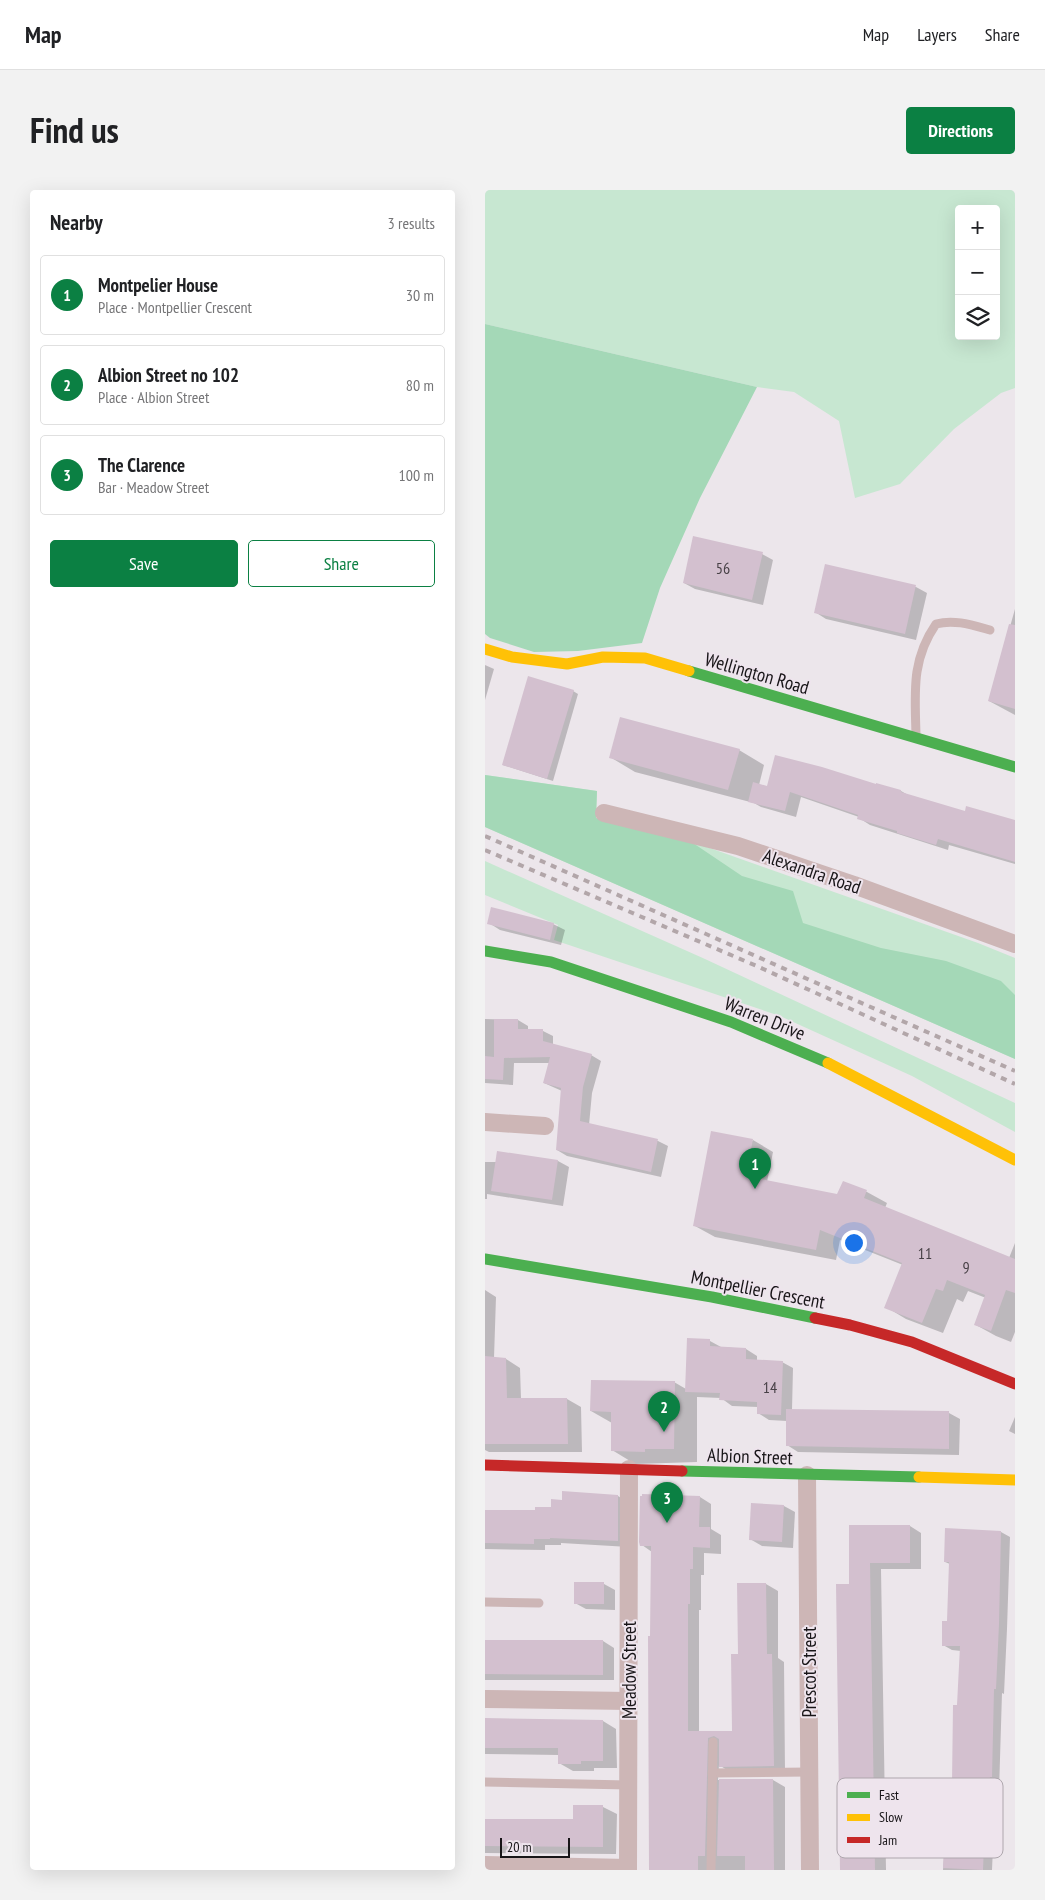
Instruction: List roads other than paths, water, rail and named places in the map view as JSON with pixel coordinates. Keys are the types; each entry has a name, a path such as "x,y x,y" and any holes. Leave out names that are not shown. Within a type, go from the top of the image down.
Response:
{"street":[{"name":"Wellington Road","path":"485,649 512,657 567,664 603,657 645,658 1015,767"},
{"name":"Alexandra Road","path":"604,813 739,846 863,888 1015,944"},
{"name":"Warren Drive","path":"485,951 551,962 731,1022 837,1067 1015,1160"},
{"path":"485,1122 545,1126"},
{"name":"Montpellier Crescent","path":"485,1259 712,1297 850,1325 912,1342 1015,1384"},
{"name":"Albion Street","path":"485,1465 1015,1480"},
{"name":"Meadow Street","path":"628,1869 629,1469"},
{"name":"Prescot Street","path":"807,1475 810,1870"},
{"path":"485,1699 629,1701"},
{"path":"485,1865 628,1869"}],"lane":[{"path":"916,738 915,676 927,636 936,624 946,621 959,622 990,630"},
{"path":"485,1602 539,1603"},
{"path":"711,1870 713,1742"},
{"path":"712,1773 809,1772"},
{"path":"485,1782 628,1785"}],"railway":[{"path":"485,836 1015,1071"},
{"path":"485,850 759,967 1015,1084"}],"place":[{"name":"Montpelier House","path":"755,1189"},
{"name":"Albion Street no 102","path":"664,1432"},
{"name":"The Clarence","path":"667,1523"}]}
